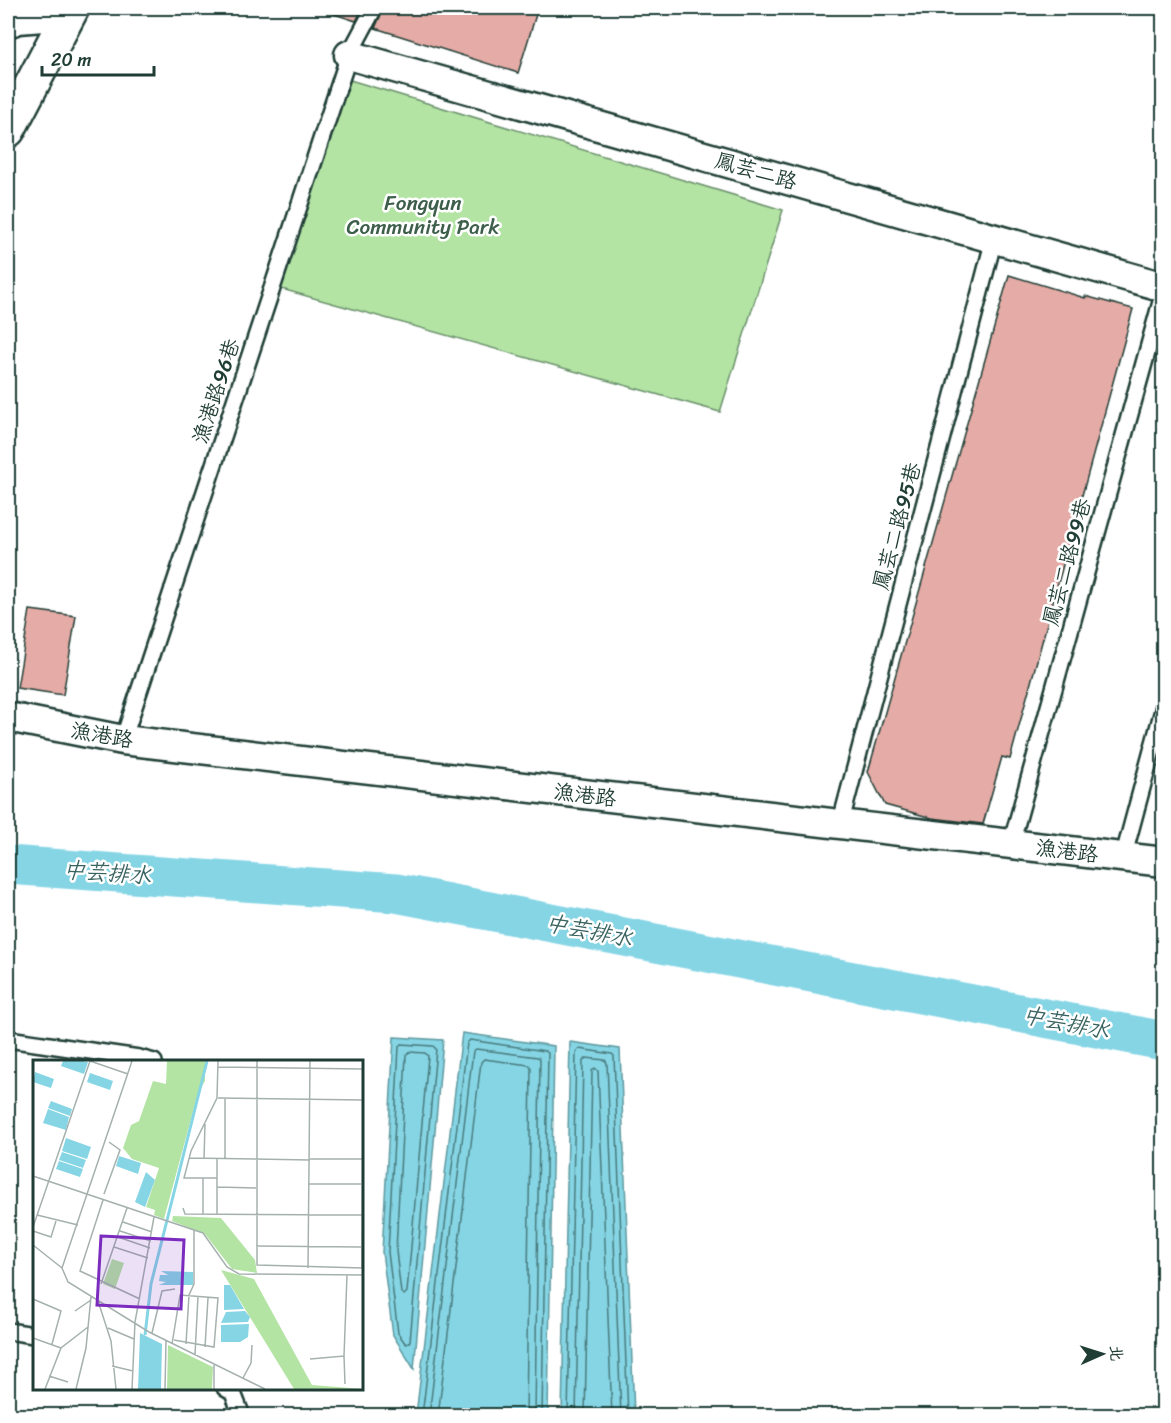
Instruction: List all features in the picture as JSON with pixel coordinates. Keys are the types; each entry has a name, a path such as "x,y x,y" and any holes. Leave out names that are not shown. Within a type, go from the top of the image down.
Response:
{"street":[{"path":"8,22 70,11"},
{"path":"8,130 70,11"},
{"name":"鳳芸二路","path":"349,55 1164,289"},
{"name":"漁港路","path":"8,717 123,740 1164,862"}],"lane":[{"name":"漁港路96巷","path":"123,740 349,55 374,8"},
{"name":"鳳芸二路95巷","path":"840,825 994,239"},
{"name":"鳳芸二路99巷","path":"1011,844 1164,289"},
{"path":"1123,858 1164,706"},
{"path":"8,1039 146,1060"},
{"path":"8,1331 33,1335"},
{"path":"227,1390 233,1393 242,1416"}],"green space":[{"name":"Fongyun Community Park","path":"350,80 783,210 720,412 278,288"}],"water":[{"path":"462,1033 554,1046 548,1415 416,1415"},
{"path":"394,1037 443,1040 414,1369 393,1335 382,1252"},
{"path":"570,1042 620,1049 634,1415 562,1415"}],"building":[{"path":"332,8 363,8 356,21 331,13"},
{"path":"384,8 538,8 518,73 375,28"},
{"path":"1009,275 1085,298 1085,296 1133,309 1010,759 1002,757 983,824 932,818 885,805 868,772"},
{"path":"30,610 76,616 63,695 17,688"}],"waterway":[{"name":"中芸排水","path":"8,865 396,893 1164,1041"}]}
